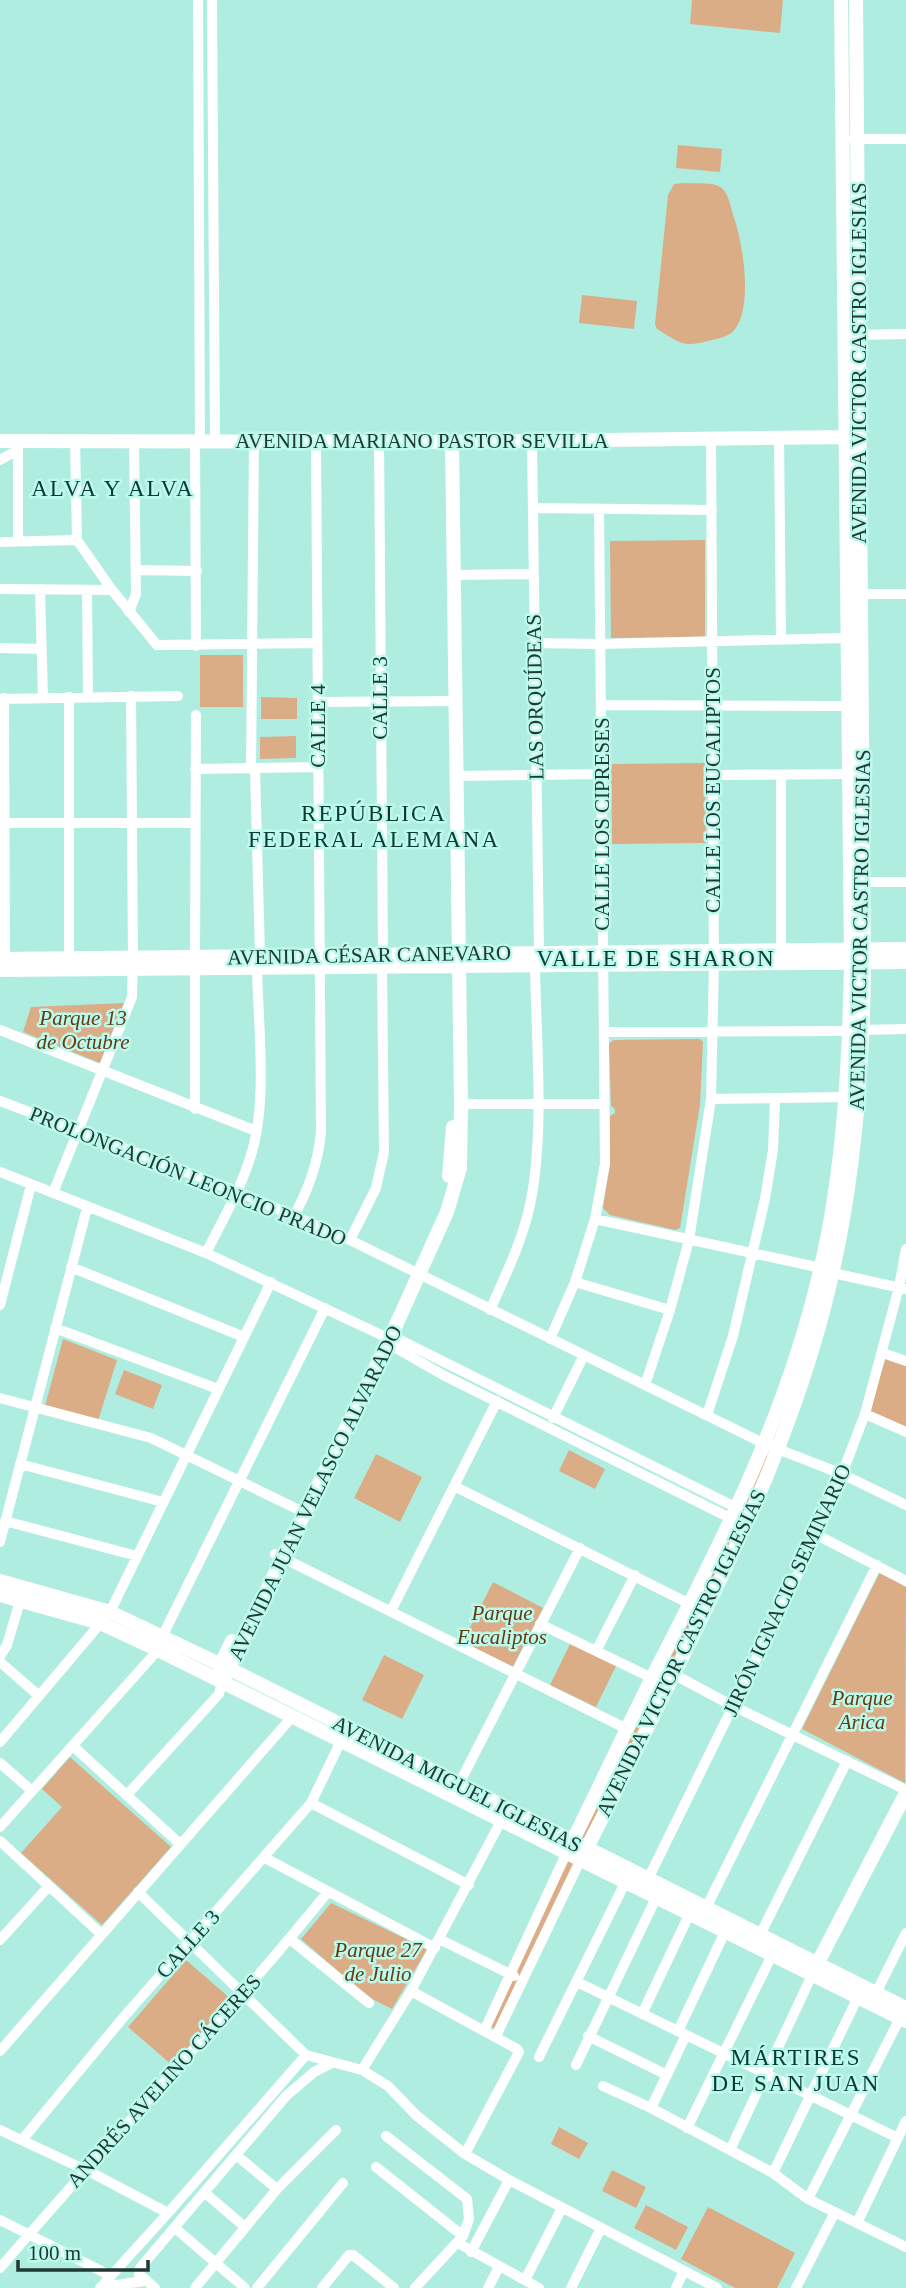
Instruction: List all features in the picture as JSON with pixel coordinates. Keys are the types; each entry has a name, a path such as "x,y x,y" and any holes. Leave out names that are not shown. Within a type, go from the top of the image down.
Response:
{"street":[{"path":"198,0 204,442"},
{"path":"196,646 204,442 212,0"},
{"name":"AVENIDA VICTOR CASTRO IGLESIAS","path":"841,0 842,139 852,335 845,437 864,882 857,956"},
{"name":"AVENIDA VICTOR CASTRO IGLESIAS","path":"827,1270 847,1201 858,1119 857,956 849,774 847,638 853,594 852,335 857,139 856,0"},
{"path":"842,139 906,139"},
{"path":"852,335 906,334"},
{"name":"AVENIDA MARIANO PASTOR SEVILLA","path":"0,441 18,446 75,440 448,442 845,437"},
{"path":"779,438 781,638"},
{"name":"CALLE LOS EUCALIPTOS","path":"645,1385 670,1310 689,1240 712,1099 714,958 711,439"},
{"path":"75,440 77,540 112,590 157,645 317,643"},
{"name":"LAS ORQUÍDEAS","path":"490,1310 514,1257 530,1206 536,1157 536,775 532,440"},
{"path":"129,612 136,594 137,570 134,441"},
{"name":"CALLE 4","path":"294,1216 313,1176 319,1154 316,441"},
{"name":"CALLE 3","path":"350,1240 376,1188 384,1153 379,441"},
{"path":"206,1253 251,1155 260,1092 253,769 254,442"},
{"name":"AVENIDA JUAN VELASCO ALVARADO","path":"417,1273 442,1202 450,1170 453,1122 457,776 452,701 453,575 448,442"},
{"name":"AVENIDA JUAN VELASCO ALVARADO","path":"222,1682 225,1667 447,1212 460,1168 448,442"},
{"path":"0,460 18,446"},
{"path":"18,446 18,541"},
{"path":"533,508 712,510"},
{"name":"CALLE LOS CIPRESES","path":"550,1339 575,1283 595,1219 604,1164 599,509"},
{"path":"0,541 77,540"},
{"path":"137,570 197,571"},
{"path":"453,575 533,574"},
{"path":"0,589 112,590"},
{"path":"40,589 43,698"},
{"path":"87,590 88,697"},
{"path":"853,594 906,594"},
{"path":"534,643 847,638"},
{"path":"0,648 41,649"},
{"path":"53,1194 132,997 131,696"},
{"path":"2,962 2,699 178,696"},
{"path":"69,697 69,957"},
{"path":"318,702 452,701"},
{"path":"601,705 848,706"},
{"path":"195,1109 196,715"},
{"path":"195,769 317,766"},
{"path":"457,776 601,774"},
{"path":"713,775 849,774"},
{"path":"781,775 781,951"},
{"path":"2,823 194,823"},
{"path":"864,882 906,882"},
{"name":"AVENIDA CÉSAR CANEVARO","path":"2,962 857,956 906,949"},
{"name":"AVENIDA CÉSAR CANEVARO","path":"714,958 781,951 906,962"},
{"name":"AVENIDA CÉSAR CANEVARO","path":"2,962 69,957 133,963"},
{"path":"605,1031 906,1029"},
{"path":"0,1030 256,1132"},
{"name":"AVENIDA VICTOR CASTRO IGLESIAS","path":"496,2036 733,1555 771,1447 814,1347 827,1270 856,1030"},
{"path":"712,1099 846,1097"},
{"path":"707,1415 733,1336 765,1199 774,1150 775,1100"},
{"name":"PROLONGACIÓN LEONCIO PRADO","path":"0,1101 236,1191 350,1240 771,1447 842,1474 906,1505"},
{"path":"461,1104 605,1104"},
{"path":"0,1172 206,1253 387,1338 398,1339 734,1513"},
{"path":"0,1305 31,1185"},
{"path":"0,1542 87,1208"},
{"path":"595,1219 903,1288"},
{"name":"JIRÓN IGNACIO SEMINARIO","path":"648,1879 817,1535 865,1414 903,1288 906,1250"},
{"path":"71,1267 244,1337"},
{"path":"0,1742 110,1612 271,1282"},
{"path":"575,1283 670,1310"},
{"path":"0,1827 160,1644 325,1308"},
{"path":"55,1328 218,1389"},
{"path":"387,1338 394,1347 443,1375 734,1513"},
{"name":"AVENIDA JUAN VELASCO ALVARADO","path":"279,1556 297,1509 387,1338"},
{"path":"883,1353 906,1361"},
{"path":"554,1418 584,1355"},
{"path":"0,1398 151,1438 297,1509"},
{"path":"391,1611 497,1401"},
{"path":"865,1414 906,1432"},
{"name":"AVENIDA VICTOR CASTRO IGLESIAS","path":"484,2031 655,1672 734,1513 771,1447"},
{"path":"20,1464 163,1502"},
{"path":"454,1486 691,1604"},
{"path":"5,1521 137,1556"},
{"path":"817,1535 906,1581"},
{"path":"459,1784 580,1548"},
{"path":"279,1556 627,1729"},
{"path":"706,1908 877,1566"},
{"path":"596,1651 635,1575"},
{"name":"AVENIDA MIGUEL IGLESIAS","path":"0,1581 110,1612 222,1682 501,1821 569,1848"},
{"name":"AVENIDA MIGUEL IGLESIAS","path":"0,1595 100,1623 225,1667 459,1784 569,1848 648,1879 760,1935 858,1997 904,2016"},
{"path":"0,1656 7,1645 20,1601"},
{"path":"540,1624 596,1651 655,1672 674,1674 906,1792 815,1969 730,2150"},
{"path":"0,1662 38,1695"},
{"path":"127,1795 219,1694 222,1682"},
{"path":"0,2050 292,1717"},
{"name":"CALLE 3","path":"22,2140 122,2019 311,1803 341,1741"},
{"path":"73,1746 180,1844"},
{"path":"760,1935 847,1761"},
{"path":"0,1763 32,1791"},
{"path":"311,1803 469,1885"},
{"path":"362,2070 411,1992 501,1821"},
{"path":"0,1841 101,1934"},
{"name":"AVENIDA MIGUEL IGLESIAS","path":"583,1855 625,1883 772,1955 876,1993 904,2016"},
{"path":"265,1858 327,1893 523,1980"},
{"path":"539,2057 625,1883"},
{"path":"0,1940 49,1886"},
{"path":"138,1892 306,2055 362,2070 388,2086 417,2116 465,2154 509,2180 717,2288"},
{"name":"ANDRÉS AVELINO CÁCERES","path":"0,2268 242,1995 327,1893"},
{"path":"576,2065 656,1898"},
{"path":"642,2014 689,1914"},
{"path":"651,2108 725,1932"},
{"path":"876,1993 906,1933"},
{"path":"290,1938 369,2003"},
{"path":"687,2128 772,1955"},
{"path":"577,1982 898,2138"},
{"path":"411,1992 517,2049 519,2056 465,2154"},
{"path":"773,2173 858,1997"},
{"path":"808,2199 904,2016"},
{"path":"588,2036 667,2075"},
{"path":"100,2287 168,2214 306,2055"},
{"path":"155,2288 139,2274 140,2268 301,2082 332,2063"},
{"path":"603,2087 651,2108 773,2173 808,2199 906,2247"},
{"path":"857,2223 906,2122"},
{"path":"0,2130 85,2170 168,2214"},
{"path":"195,2288 277,2189 336,2130"},
{"path":"386,2136 467,2199 469,2219 460,2239 415,2288"},
{"path":"236,2155 277,2189"},
{"path":"376,2167 460,2239 471,2252 539,2288"},
{"path":"471,2252 509,2180"},
{"path":"257,2288 343,2182"},
{"path":"205,2193 245,2227"},
{"path":"525,2280 562,2208"},
{"path":"796,2288 835,2212"},
{"path":"0,2220 111,2276"},
{"path":"175,2228 245,2288"},
{"path":"570,2288 601,2228"},
{"path":"322,2288 349,2255 353,2255 394,2288"},
{"path":"488,2288 499,2267"},
{"path":"676,2288 684,2271"},
{"path":"100,2287 145,2281"}],"green space":[{"path":"692,0 783,0 780,33 690,24"},
{"path":"678,145 722,149 720,172 676,168"},
{"path":"674,184 714,184 724,191 730,202 737,229 745,274 744,305 735,329 725,336 694,344 677,341 657,329 655,324 668,195"},
{"path":"582,295 637,301 634,329 579,323"},
{"path":"705,540 705,637 611,638 610,541"},
{"path":"200,655 243,655 243,707 200,707"},
{"path":"261,697 297,698 297,719 261,719"},
{"path":"296,736 296,758 260,759 260,737"},
{"path":"705,763 706,843 612,844 611,764"},
{"name":"Parque 13 de Octubre","path":"124,1003 100,1063 23,1032 31,1007"},
{"path":"700,1039 703,1042 700,1105 680,1228 675,1230 610,1215 603,1208 610,1162 610,1116 615,1113 611,1106 609,1043 614,1040"},
{"path":"63,1339 117,1360 98,1421 45,1406"},
{"path":"886,1357 906,1364 906,1427 869,1410"},
{"path":"124,1370 162,1385 153,1409 115,1394"},
{"path":"569,1450 605,1469 595,1489 559,1471"},
{"path":"376,1454 422,1477 400,1522 354,1498"},
{"path":"764,1455 772,1458 674,1666 667,1662"},
{"name":"Parque Arica","path":"880,1572 906,1587 905,1783 802,1729"},
{"name":"Parque Eucaliptos","path":"493,1582 543,1608 512,1668 462,1643"},
{"path":"570,1644 616,1666 596,1707 550,1685"},
{"path":"384,1655 424,1675 402,1719 362,1700"},
{"path":"659,1675 666,1679 586,1841 578,1837"},
{"path":"70,1757 171,1847 102,1925 21,1853 62,1807 42,1789"},
{"path":"568,1859 575,1862 496,2029 489,2026"},
{"name":"Parque 27 de Julio","path":"331,1903 427,1949 392,2009 368,1997 301,1939"},
{"path":"186,1960 231,1999 173,2066 128,2027"},
{"path":"559,2127 588,2143 579,2159 551,2144"},
{"path":"612,2170 646,2187 636,2208 602,2191"},
{"path":"646,2205 688,2227 676,2250 634,2228"},
{"path":"708,2207 795,2253 777,2288 735,2288 681,2259"}],"district":[{"name":"ALVA Y ALVA","path":"113,488"},
{"name":"REPÚBLICA FEDERAL ALEMANA","path":"374,826"},
{"name":"VALLE DE SHARON","path":"656,958"},
{"name":"MÁRTIRES DE SAN JUAN","path":"796,2070"}]}
